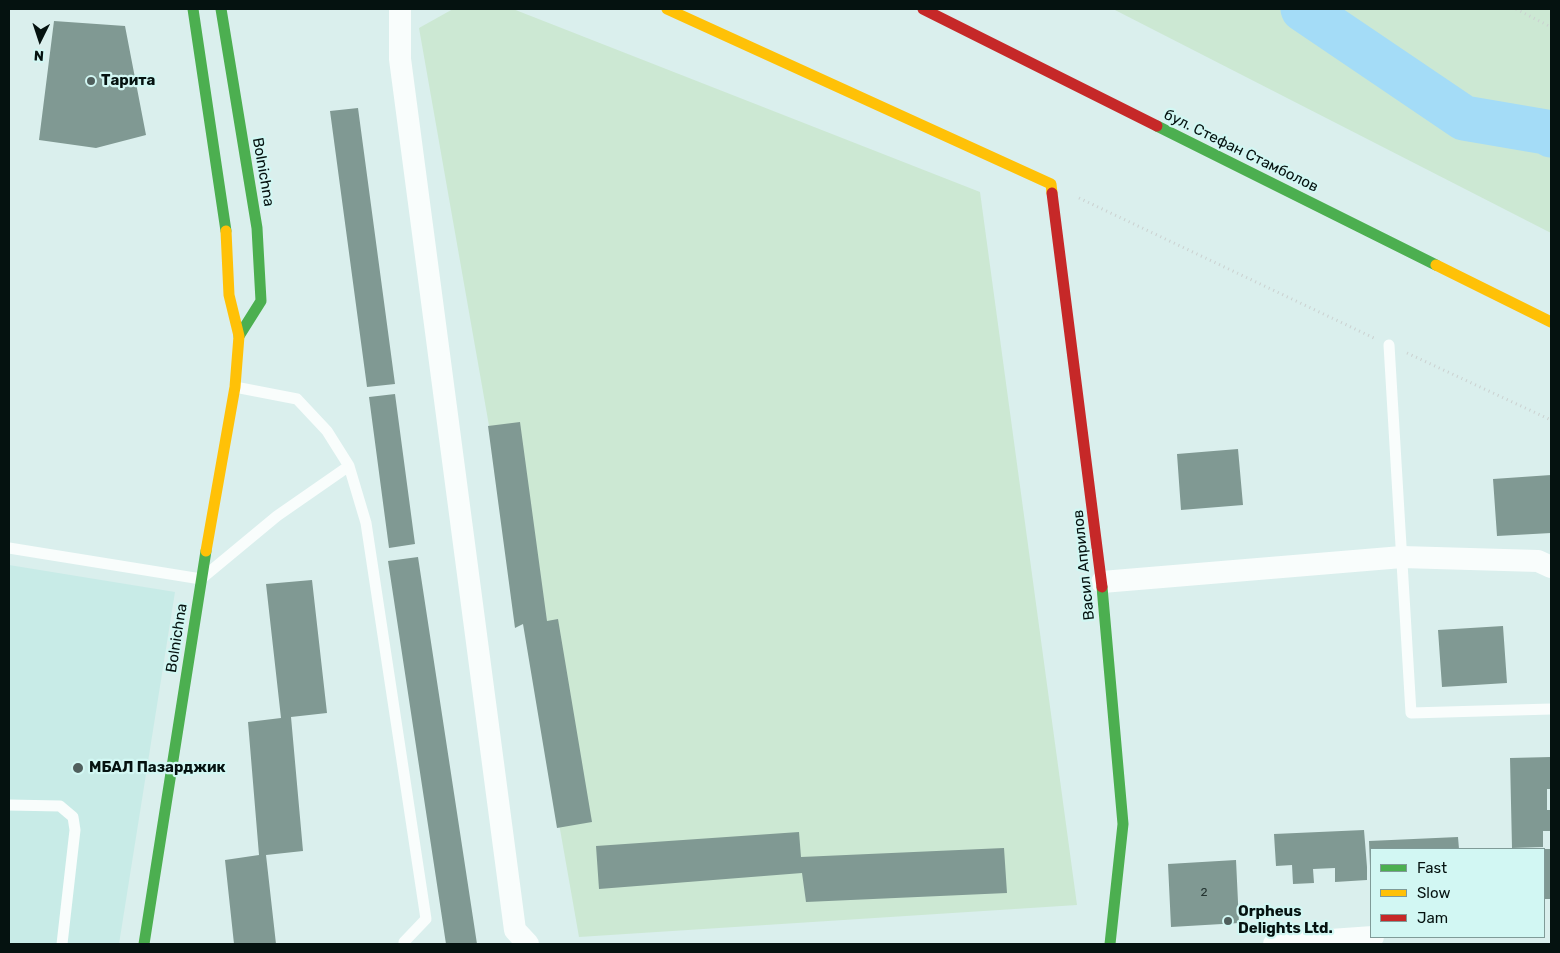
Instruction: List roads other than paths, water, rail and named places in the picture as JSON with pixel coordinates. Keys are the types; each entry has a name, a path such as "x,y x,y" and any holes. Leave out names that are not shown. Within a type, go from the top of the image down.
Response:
{"street":[{"name":"Bolnichna","path":"144,944 201,579 235,387 239,336 229,295 226,230 193,9"},
{"name":"Bolnichna","path":"221,9 257,228 261,301 239,336"},
{"path":"400,9 400,59 515,930 528,944"},
{"name":"Васил Априлов","path":"666,9 1052,184 1102,582 1123,824 1110,944"},
{"name":"бул. Стефан Стамболов","path":"923,9 1550,321"},
{"path":"1102,582 1402,557 1538,561 1551,568"},
{"path":"1274,944 1370,937"}],"lane":[{"path":"1389,345 1411,713 1551,709"},
{"path":"235,387 297,399 327,432 349,466 366,523 426,919 404,944"},
{"path":"9,548 201,579 277,516 349,466"},
{"path":"9,805 60,806 73,817 75,830 62,944"}],"waterway":[{"path":"1303,9 1464,118 1546,132 1551,135"}],"place":[{"name":"Тарита","path":"91,81"},
{"name":"МБАЛ Пазарджик","path":"78,768"},
{"name":"Orpheus Delights Ltd.","path":"1228,921"}]}
